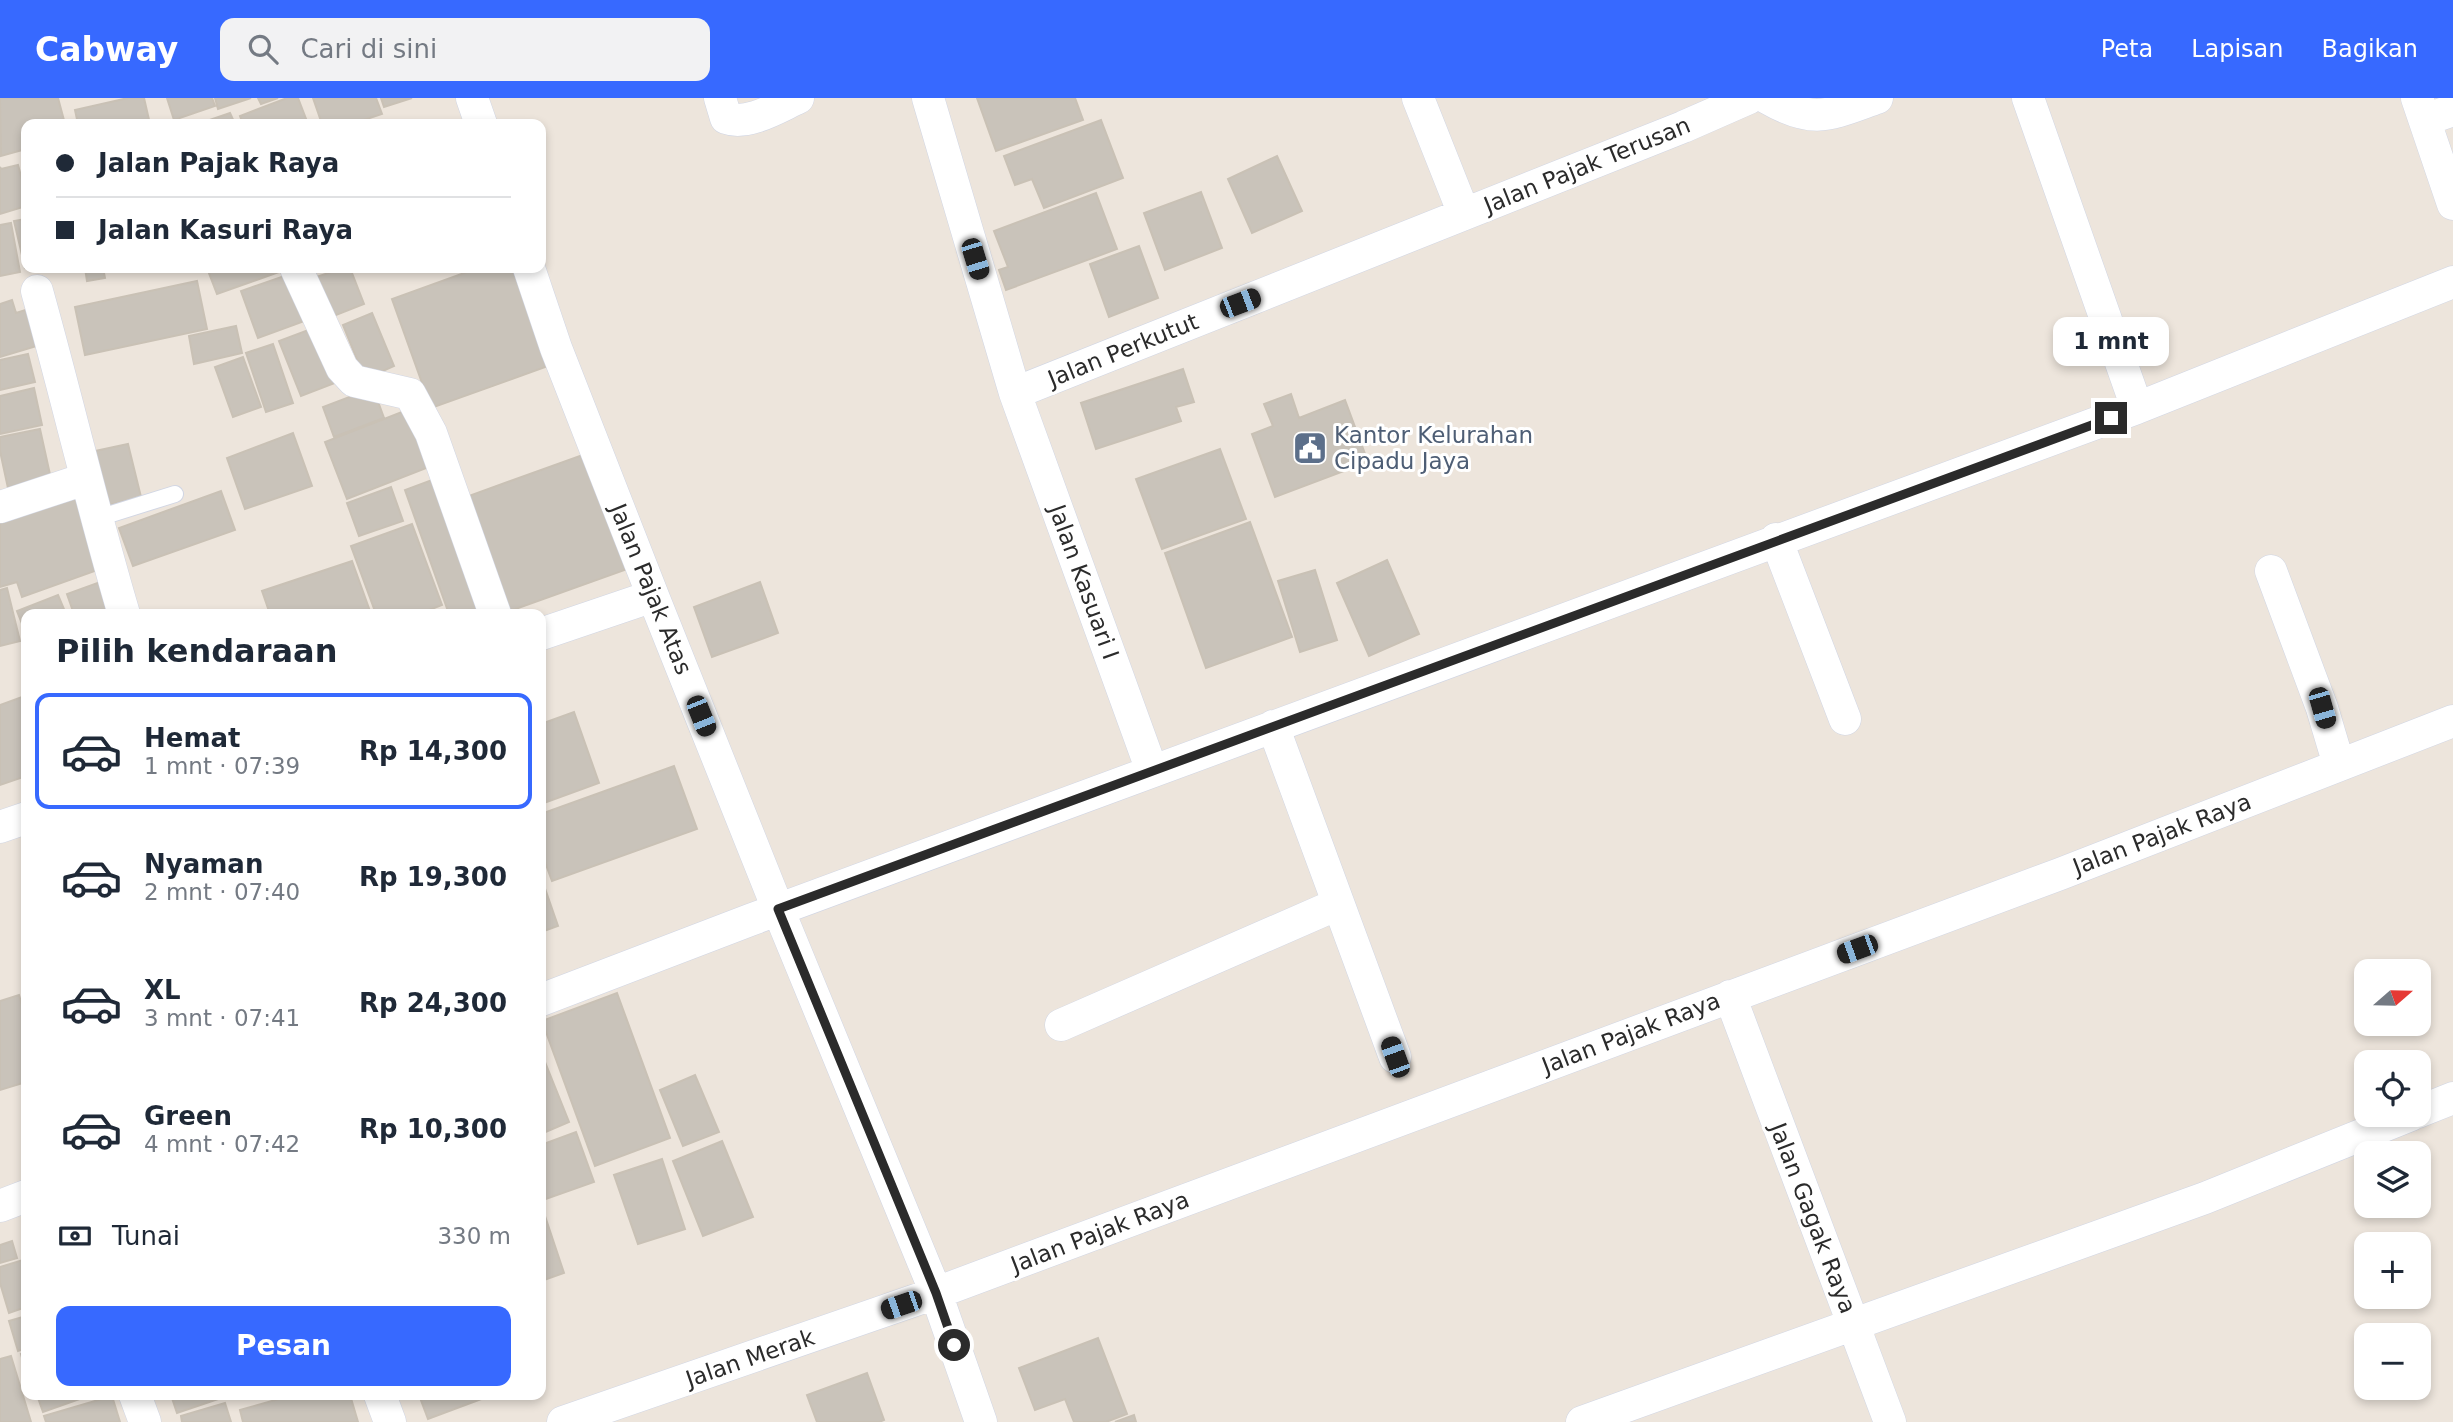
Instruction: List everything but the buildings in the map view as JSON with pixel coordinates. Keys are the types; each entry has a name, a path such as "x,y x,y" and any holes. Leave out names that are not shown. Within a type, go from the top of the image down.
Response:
{"street":[{"path":"472,98 479,119"},
{"path":"720,98 726,118 733,120 760,115 798,98"},
{"name":"Jalan Kasuari I","path":"928,98 1015,393 1152,771"},
{"path":"1418,98 1464,214"},
{"name":"Jalan Pajak Terusan","path":"1464,214 1748,98"},
{"path":"1767,98 1790,111 1818,117 1877,98"},
{"path":"2028,98 2137,408"},
{"path":"2432,109 2453,204"},
{"name":"Jalan Perkutut","path":"1015,393 1464,214"},
{"path":"298,273 342,368 354,381 410,394 431,433 493,609"},
{"name":"Jalan Pajak Atas","path":"531,273 556,348 653,596 764,914 936,1293"},
{"path":"546,998 764,914 2137,408 2453,282"},
{"path":"37,291 61,375 95,519 122,609"},
{"path":"0,507 85,479"},
{"path":"1776,539 1845,719"},
{"path":"2271,571 2322,708 2339,765"},
{"path":"546,632 653,596"},
{"name":"Jalan Pajak Raya","path":"936,1293 1733,1005 2453,721"},
{"path":"1273,726 1395,1057"},
{"path":"0,827 21,820"},
{"path":"1060,1025 1338,904"},
{"name":"Jalan Gagak Raya","path":"1733,1005 1890,1422"},
{"path":"2431,1107 2453,1098"},
{"path":"1582,1422 2205,1198 2381,1127"},
{"path":"0,1206 21,1198"},
{"path":"936,1293 981,1422"},
{"name":"Jalan Merak","path":"563,1422 936,1293"},
{"path":"137,1400 145,1422"},
{"path":"382,1400 390,1422"}],"lane":[{"path":"95,519 175,494"}],"place":[{"name":"Kantor Kelurahan Cipadu Jaya","path":"1310,448"}],"route":[{"path":"954,1345 936,1293 778,909 2111,418"}]}
